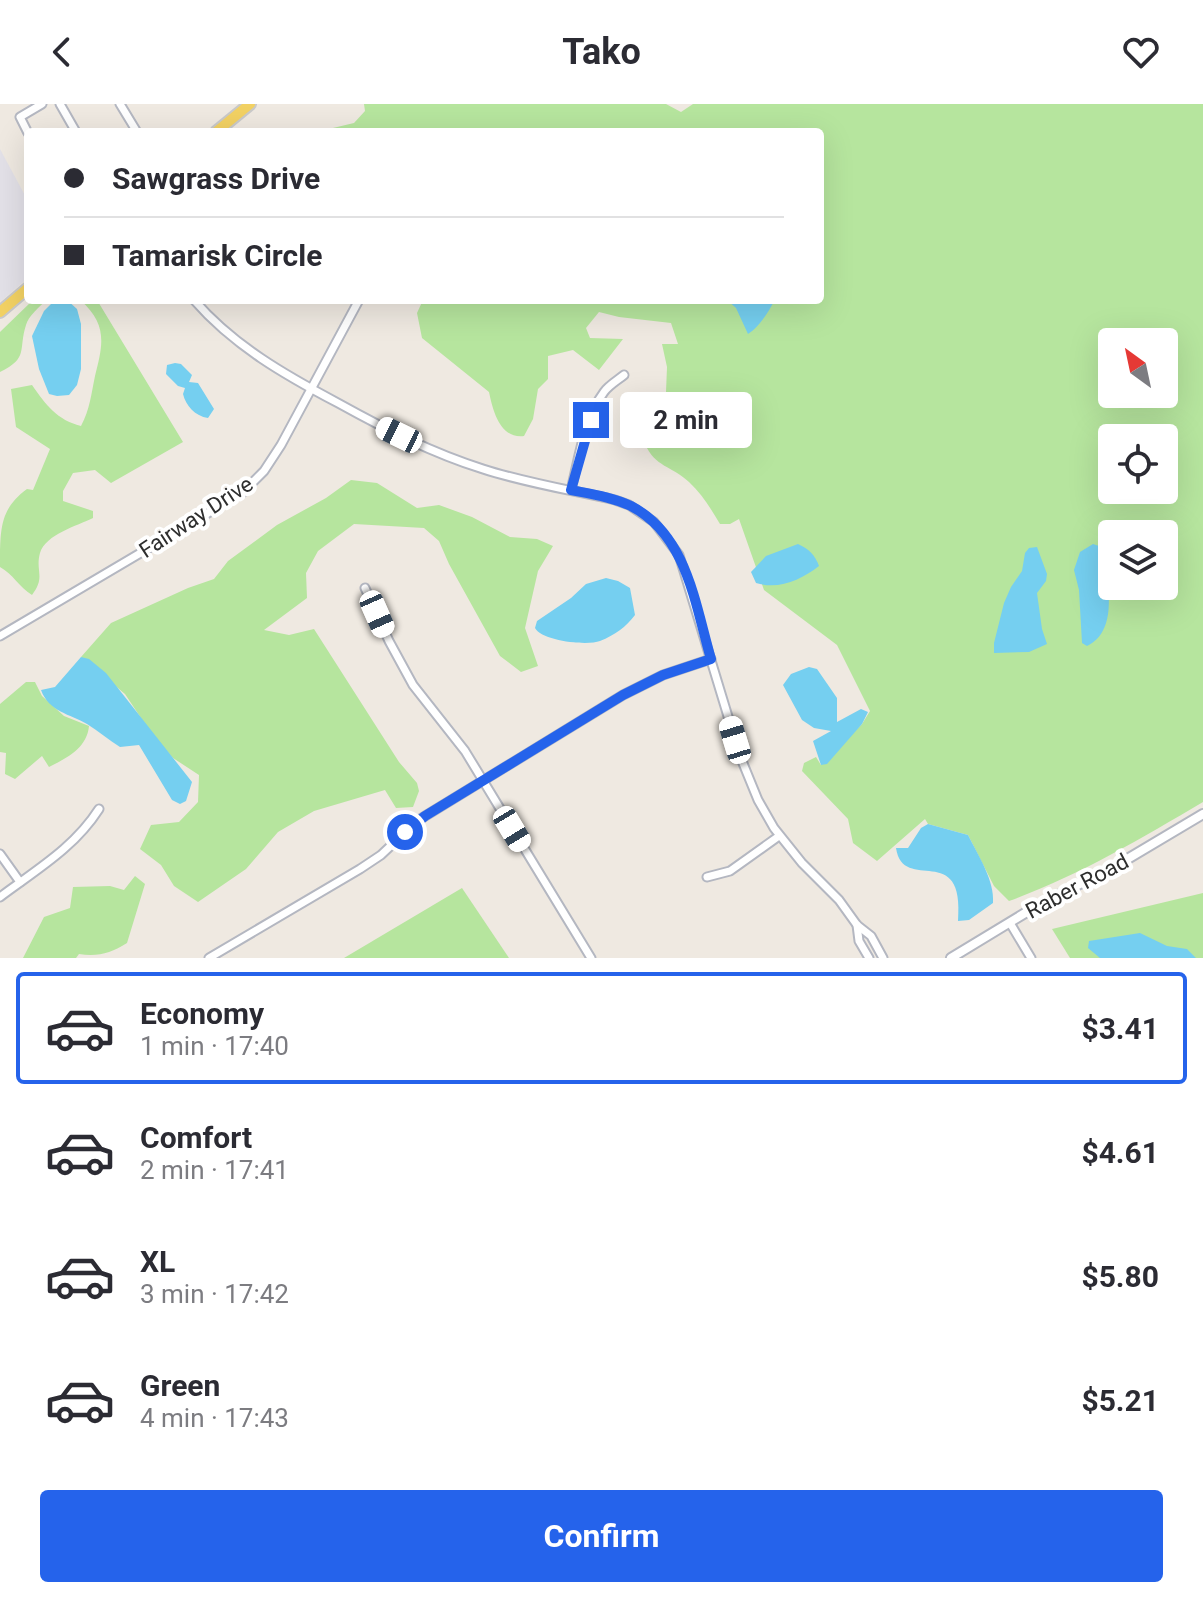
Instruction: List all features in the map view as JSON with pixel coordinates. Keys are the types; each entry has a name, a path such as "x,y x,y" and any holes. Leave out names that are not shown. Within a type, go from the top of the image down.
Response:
{"main road":[{"path":"221,128 250,104"},
{"path":"0,312 24,291"}],"street":[{"path":"26,128 20,117 42,104"},
{"path":"60,104 74,128"},
{"path":"120,104 135,128"},
{"path":"198,304 254,354 375,424 443,455 500,474 629,505 654,522 679,555 748,779 779,836 839,900 857,925 871,936 883,958"},
{"name":"Fairway Drive","path":"0,636 242,493 264,471 281,445 357,304"},
{"path":"571,490 583,440 597,405 605,390 624,375"},
{"path":"365,588 413,685 465,751 591,958"},
{"path":"209,958 360,869 381,855 417,821 632,690 663,675 711,659"},
{"path":"0,897 72,844 87,829 99,809"},
{"name":"Raber Road","path":"951,958 1203,814"},
{"path":"707,877 730,871 779,836"},
{"path":"0,854 20,882"},
{"path":"1010,923 1031,958"},
{"path":"857,925 859,941 869,958"}],"shaded area":[{"path":"0,149 24,194 24,281 0,302"}],"green space":[{"path":"364,104 666,104 681,112 693,104 1203,104 1203,802 1084,868 1009,901 994,886 968,835 928,824 925,819 877,861 853,843 848,819 802,771 804,763 816,757 821,765 862,724 870,711 837,645 764,590 739,519 730,524 720,524 694,487 659,462 645,444 655,428 666,392 667,367 662,344 678,344 671,323 599,312 586,328 590,338 623,339 599,370 573,350 548,356 548,379 538,389 533,419 524,436 516,436 503,428 489,392 422,338 417,313 421,304 824,304 824,128 333,128 354,123 365,111","holes":["702,413 707,428 688,446 673,435"]},
{"path":"29,304 42,304 27,322 19,358 0,372 0,332"},
{"path":"84,304 99,304 183,442 111,483 95,470 73,473 63,491 63,501 93,511 93,518 55,536 43,546 39,559 39,579 32,595 0,567 1,530 11,504 27,489 33,490 50,449 16,427 11,389 32,385 53,411 81,426 90,402 101,345 99,326"},
{"path":"351,480 377,483 417,508 439,505 472,517 510,537 537,539 553,546 538,571 525,628 538,666 521,672 500,656 439,541 424,528 354,524 318,551 306,573 307,598 264,630 289,635 314,629 399,762 417,783 419,791 413,807 396,808 385,790 314,811 278,832 246,869 198,902 174,886 161,865 140,849 151,825 179,822 198,802 199,775 173,758 151,733 125,694 81,657 111,623 214,579 228,561 277,525"},
{"path":"26,682 35,682 42,696 64,716 89,726 80,746 69,756 49,767 42,756 15,779 5,774 6,753 0,752 0,704"},
{"path":"135,876 145,884 127,943 104,953 79,954 76,958 23,958 44,917 70,908 73,887 110,886 124,890"},
{"path":"462,888 509,958 344,958"},
{"path":"1203,893 1203,958 1070,958 1052,929"}],"water":[{"path":"51,304 71,304 77,309 81,324 81,369 77,385 69,395 49,394 39,369 32,336 44,311"},
{"path":"732,304 772,304 756,328 748,334"},
{"path":"181,364 192,375 189,382 198,383 214,409 208,418 192,410 183,394 185,388 178,386 166,374 167,365"},
{"path":"798,544 811,553 819,566 789,582 773,585 756,583 751,572 766,556"},
{"path":"1093,544 1098,546 1098,600 1109,600 1104,629 1087,646 1082,643 1079,590 1074,570 1080,552"},
{"path":"1037,547 1047,574 1037,593 1047,644 1029,652 994,653 1004,603 1022,571 1025,553 1029,548"},
{"path":"606,578 630,588 635,615 620,630 600,641 585,643 555,639 535,628 537,621 586,584"},
{"path":"81,657 89,659 106,673 192,782 186,801 180,804 172,800 139,745 120,747 49,703 41,690 55,687"},
{"path":"809,667 817,669 837,698 837,722 861,709 868,712 862,724 827,764 821,765 813,741 831,731 814,728 802,720 783,685 791,674"},
{"path":"928,824 968,835 985,868 993,903 969,920 958,921 958,896 952,882 943,874 910,868 901,861 896,848 908,848 921,828"},
{"path":"1140,933 1167,946 1187,949 1196,958 1100,958 1088,948 1089,941"}],"route":[{"path":"405,832 417,821 623,695 663,675 711,659 679,555 664,533 629,505 571,490 591,420"}]}
